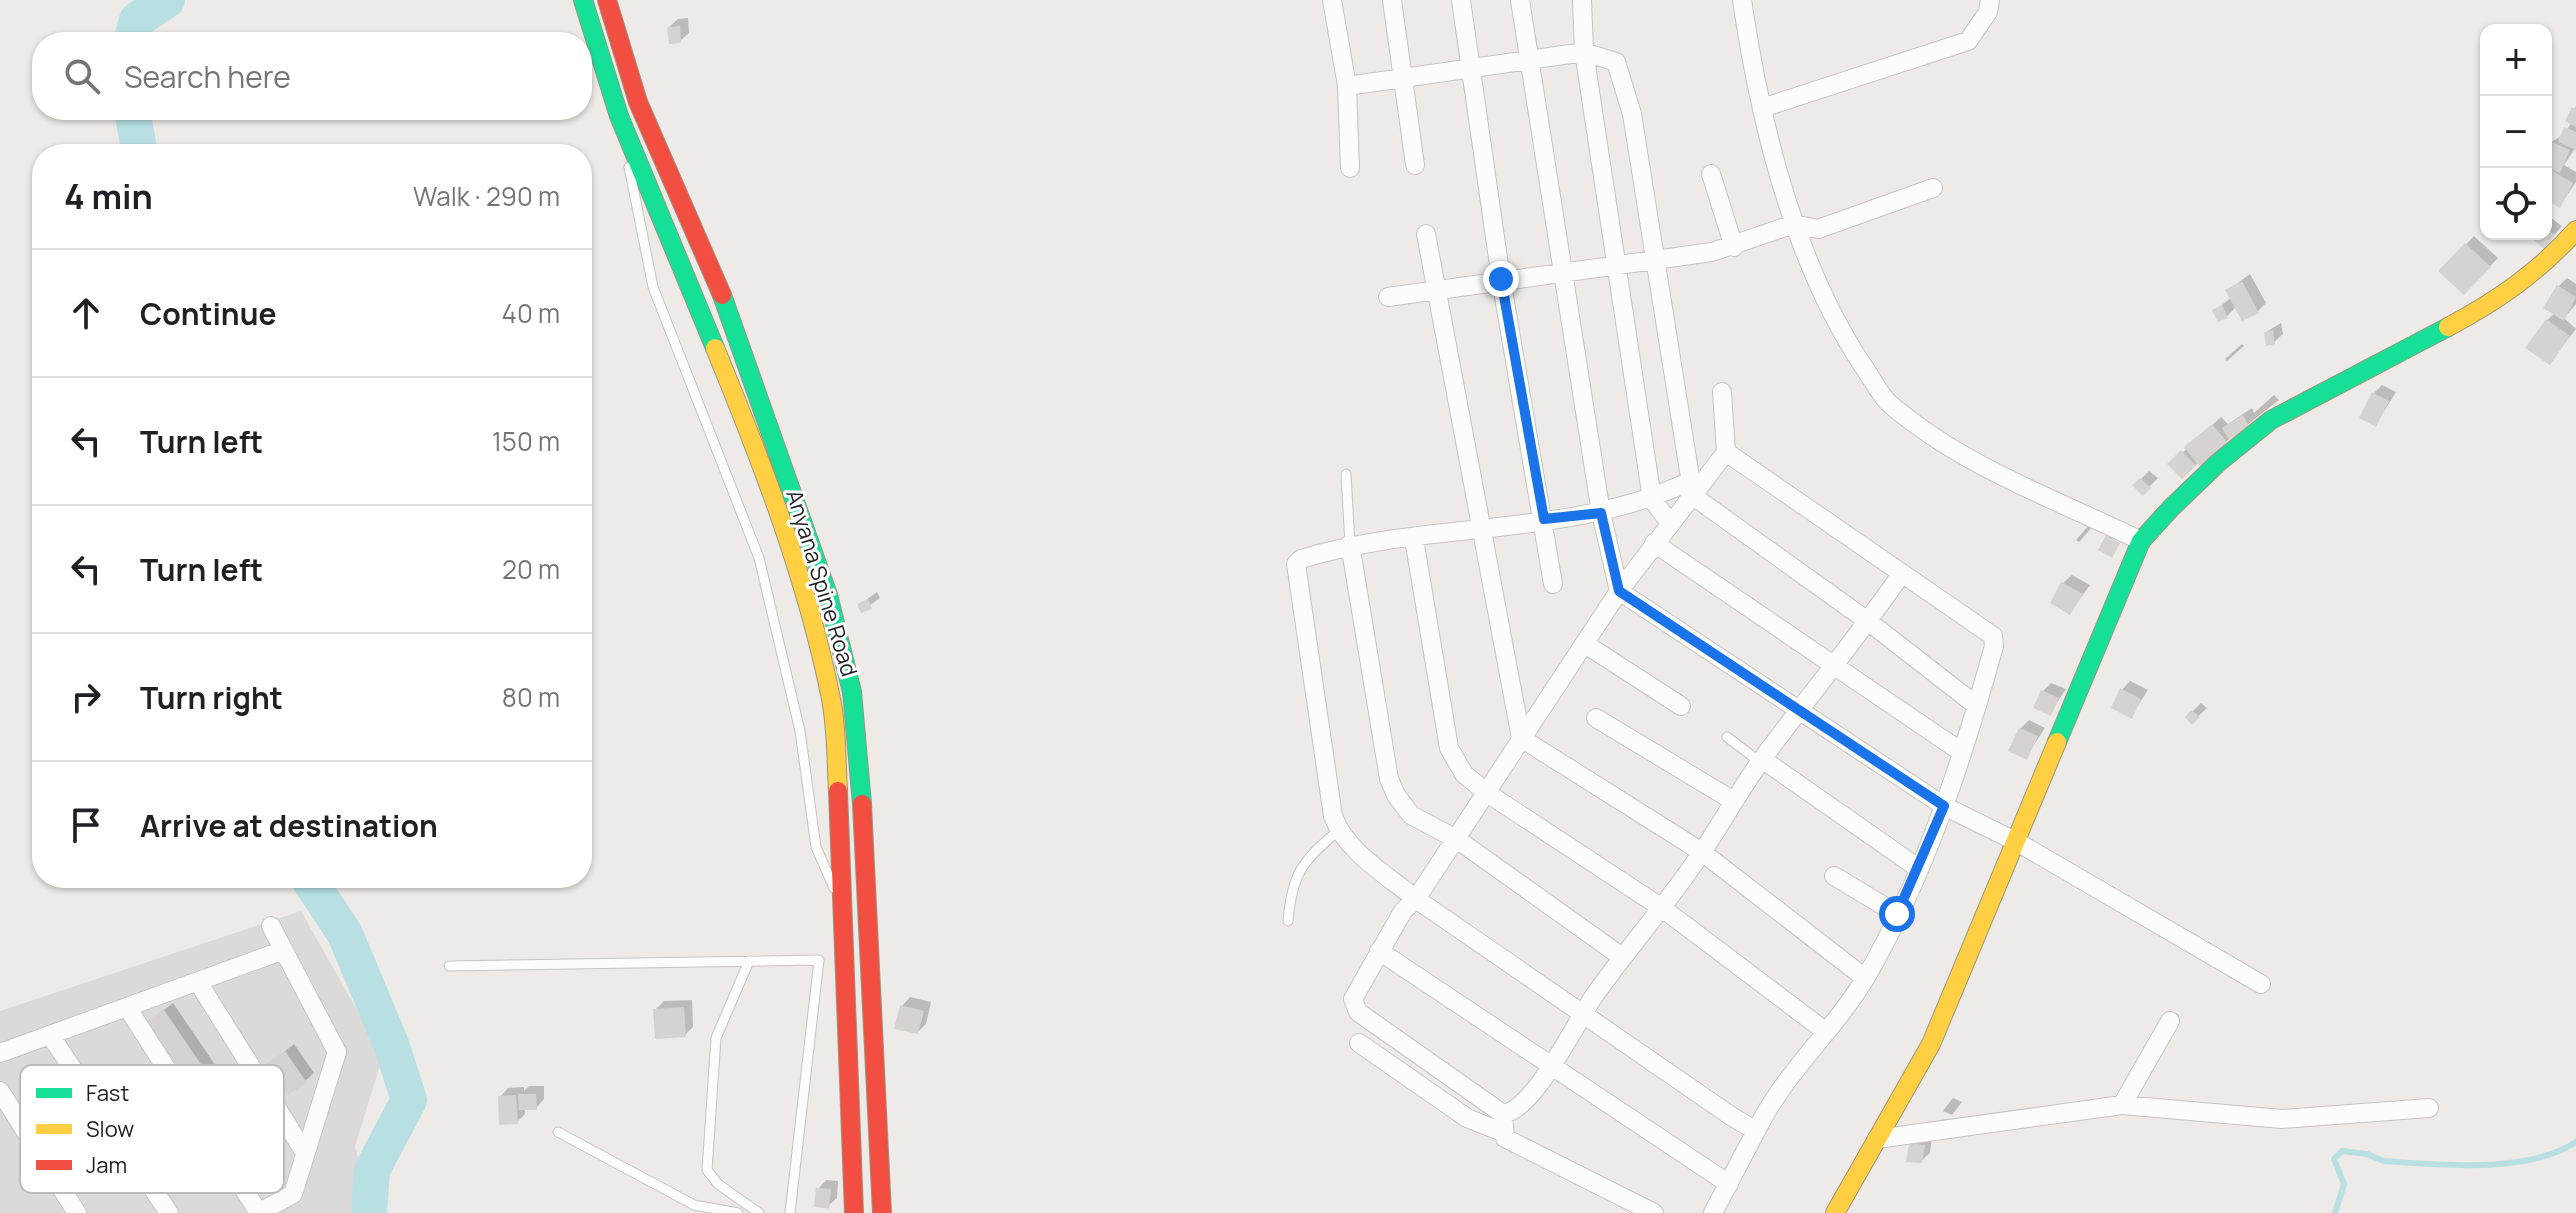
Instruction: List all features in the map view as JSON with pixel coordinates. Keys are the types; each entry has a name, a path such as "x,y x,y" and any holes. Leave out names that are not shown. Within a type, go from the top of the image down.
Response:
{"main road":[{"name":"Anyana Spine Road","path":"583,0 619,116 752,437 808,605 831,697 843,905 854,1213"},
{"name":"Anyana Spine Road","path":"607,0 638,102 712,269 772,429 828,595 852,692 861,789 882,1213"},
{"path":"1835,1213 1931,1044 2141,541 2196,481 2272,419 2488,303 2531,275 2576,230"}],"street":[{"path":"1332,0 1347,86 1350,168"},
{"path":"1392,0 1415,165"},
{"path":"1461,0 1501,279 1553,584"},
{"path":"1520,0 1601,513 1619,591 1944,806 2017,842 2261,984"},
{"path":"1582,0 1584,52 1652,499 1670,523"},
{"path":"1742,0 1753,79 1794,224 1843,335 1889,404 1994,475 2141,541"},
{"path":"1762,108 1968,41 1988,12 1990,0"},
{"path":"1347,86 1403,81 1472,67 1584,52 1616,62 1632,114 1692,488 1977,706"},
{"path":"1711,174 1734,247"},
{"path":"1388,297 1734,247 1794,224 1818,229 1933,188"},
{"path":"1426,234 1521,738 1702,852 1865,978"},
{"path":"1654,1213 1505,1138 1503,1123 1358,1012 1353,999 1403,911 1416,899 1458,840 1521,738 1619,591 1692,488 1726,452 1722,392"},
{"path":"1713,1213 1787,1078 1865,978 1897,914 1944,806 1994,646 1993,636 1726,452"},
{"path":"1692,488 1601,513 1414,539 1350,544 1301,559 1295,572 1333,816 1338,831 1350,845 1416,899 1756,1131"},
{"path":"1414,539 1449,748 1464,774 1487,793 1662,908 1825,1031"},
{"path":"1654,543 1960,751"},
{"path":"1350,544 1389,779 1396,795 1411,815 1458,840 1622,957"},
{"path":"1359,1043 1467,1118 1503,1123 1517,1111 1550,1067 1582,1013 1622,957 1702,852 1732,800 1869,622 1902,573"},
{"path":"1585,644 1681,706"},
{"path":"1596,718 1732,800"},
{"path":"1761,761 1918,868"},
{"path":"1834,876 1897,914"},
{"path":"245,1193 258,1213 293,1194 337,1052 271,926"},
{"path":"0,1053 284,950"},
{"path":"1379,951 1729,1184"},
{"path":"198,982 250,1065"},
{"path":"127,1007 164,1065"},
{"path":"2122,1105 2170,1021"},
{"path":"50,1035 70,1065"},
{"path":"0,1091 20,1123"},
{"path":"1877,1139 2122,1105 2282,1119 2429,1108"},
{"path":"284,1119 305,1153"},
{"path":"64,1193 77,1213"},
{"path":"156,1193 169,1213"}],"lane":[{"path":"619,116 653,287 759,558 800,731 816,847 843,905"},
{"path":"1346,474 1350,544"},
{"path":"1727,737 1761,761"},
{"path":"1288,921 1290,893 1297,871 1311,853 1338,831"},
{"path":"449,966 819,960 790,1213"},
{"path":"749,961 716,1038 707,1170 718,1184 759,1213"},
{"path":"558,1132 694,1205 738,1213"}],"shaded area":[{"path":"301,911 383,1056 355,1146 369,1199 361,1213 0,1213 0,1011"}],"building":[{"path":"680,26 681,43 669,44 667,27"},
{"path":"2572,107 2576,109 2576,127 2565,121"},
{"path":"2564,127 2576,132 2576,150 2558,142"},
{"path":"2552,142 2570,150 2560,173 2552,169"},
{"path":"2552,171 2573,183 2560,208 2552,203"},
{"path":"2534,240 2551,240 2544,249"},
{"path":"2465,243 2491,267 2464,295 2438,271"},
{"path":"2242,281 2259,313 2242,321 2225,290"},
{"path":"2557,285 2576,297 2564,321 2543,308"},
{"path":"2222,305 2228,318 2218,322 2212,310"},
{"path":"2546,319 2570,336 2550,365 2525,348"},
{"path":"2273,330 2275,344 2266,346 2264,332"},
{"path":"2372,392 2389,401 2376,427 2359,418"},
{"path":"2243,415 2250,428 2229,440 2222,428"},
{"path":"2212,424 2228,443 2200,467 2184,447"},
{"path":"2181,450 2196,466 2182,479 2167,464"},
{"path":"2140,478 2151,488 2143,496 2132,485"},
{"path":"2106,535 2120,543 2112,558 2098,550"},
{"path":"2061,582 2083,594 2070,615 2050,603"},
{"path":"868,599 872,609 861,613 857,604"},
{"path":"2120,688 2141,699 2132,719 2111,708"},
{"path":"2041,690 2059,698 2051,716 2033,708"},
{"path":"2191,710 2200,717 2192,725 2185,717"},
{"path":"2019,728 2038,736 2027,760 2008,751"},
{"path":"900,1005 924,1011 918,1034 894,1029"},
{"path":"684,1007 686,1037 655,1039 653,1009"},
{"path":"164,1010 202,1065 175,1065 145,1022"},
{"path":"285,1051 307,1083 288,1095 284,1089 284,1065 266,1064"},
{"path":"518,1094 536,1094 537,1110 519,1110"},
{"path":"516,1095 518,1124 499,1125 498,1096"},
{"path":"1909,1143 1925,1145 1922,1163 1906,1162"},
{"path":"816,1188 831,1189 829,1209 814,1207"}],"waterway":[{"path":"134,32 137,20 167,0"},
{"path":"134,120 138,144"},
{"path":"315,888 345,934 391,1044 409,1100 372,1170 369,1213"},
{"path":"2335,1213 2344,1184 2334,1159 2342,1151 2367,1154 2384,1161 2483,1165 2534,1159 2576,1142"}],"traffic: fast":[{"path":"583,0 619,116 715,348"},
{"path":"722,295 828,595 852,692 862,804"},
{"path":"2057,742 2141,541 2171,508 2219,462 2271,420 2448,327"}],"traffic: slow":[{"path":"2448,327 2516,284 2576,230"},
{"path":"715,348 765,476 808,606 832,706 838,791"},
{"path":"1835,1213 1931,1044 2057,742"}],"traffic: jam":[{"path":"607,0 638,102 722,295"},
{"path":"838,791 854,1213"},
{"path":"862,804 882,1213"}],"route":[{"path":"1501,279 1544,519 1601,513 1619,591 1944,806 1897,914"}]}
